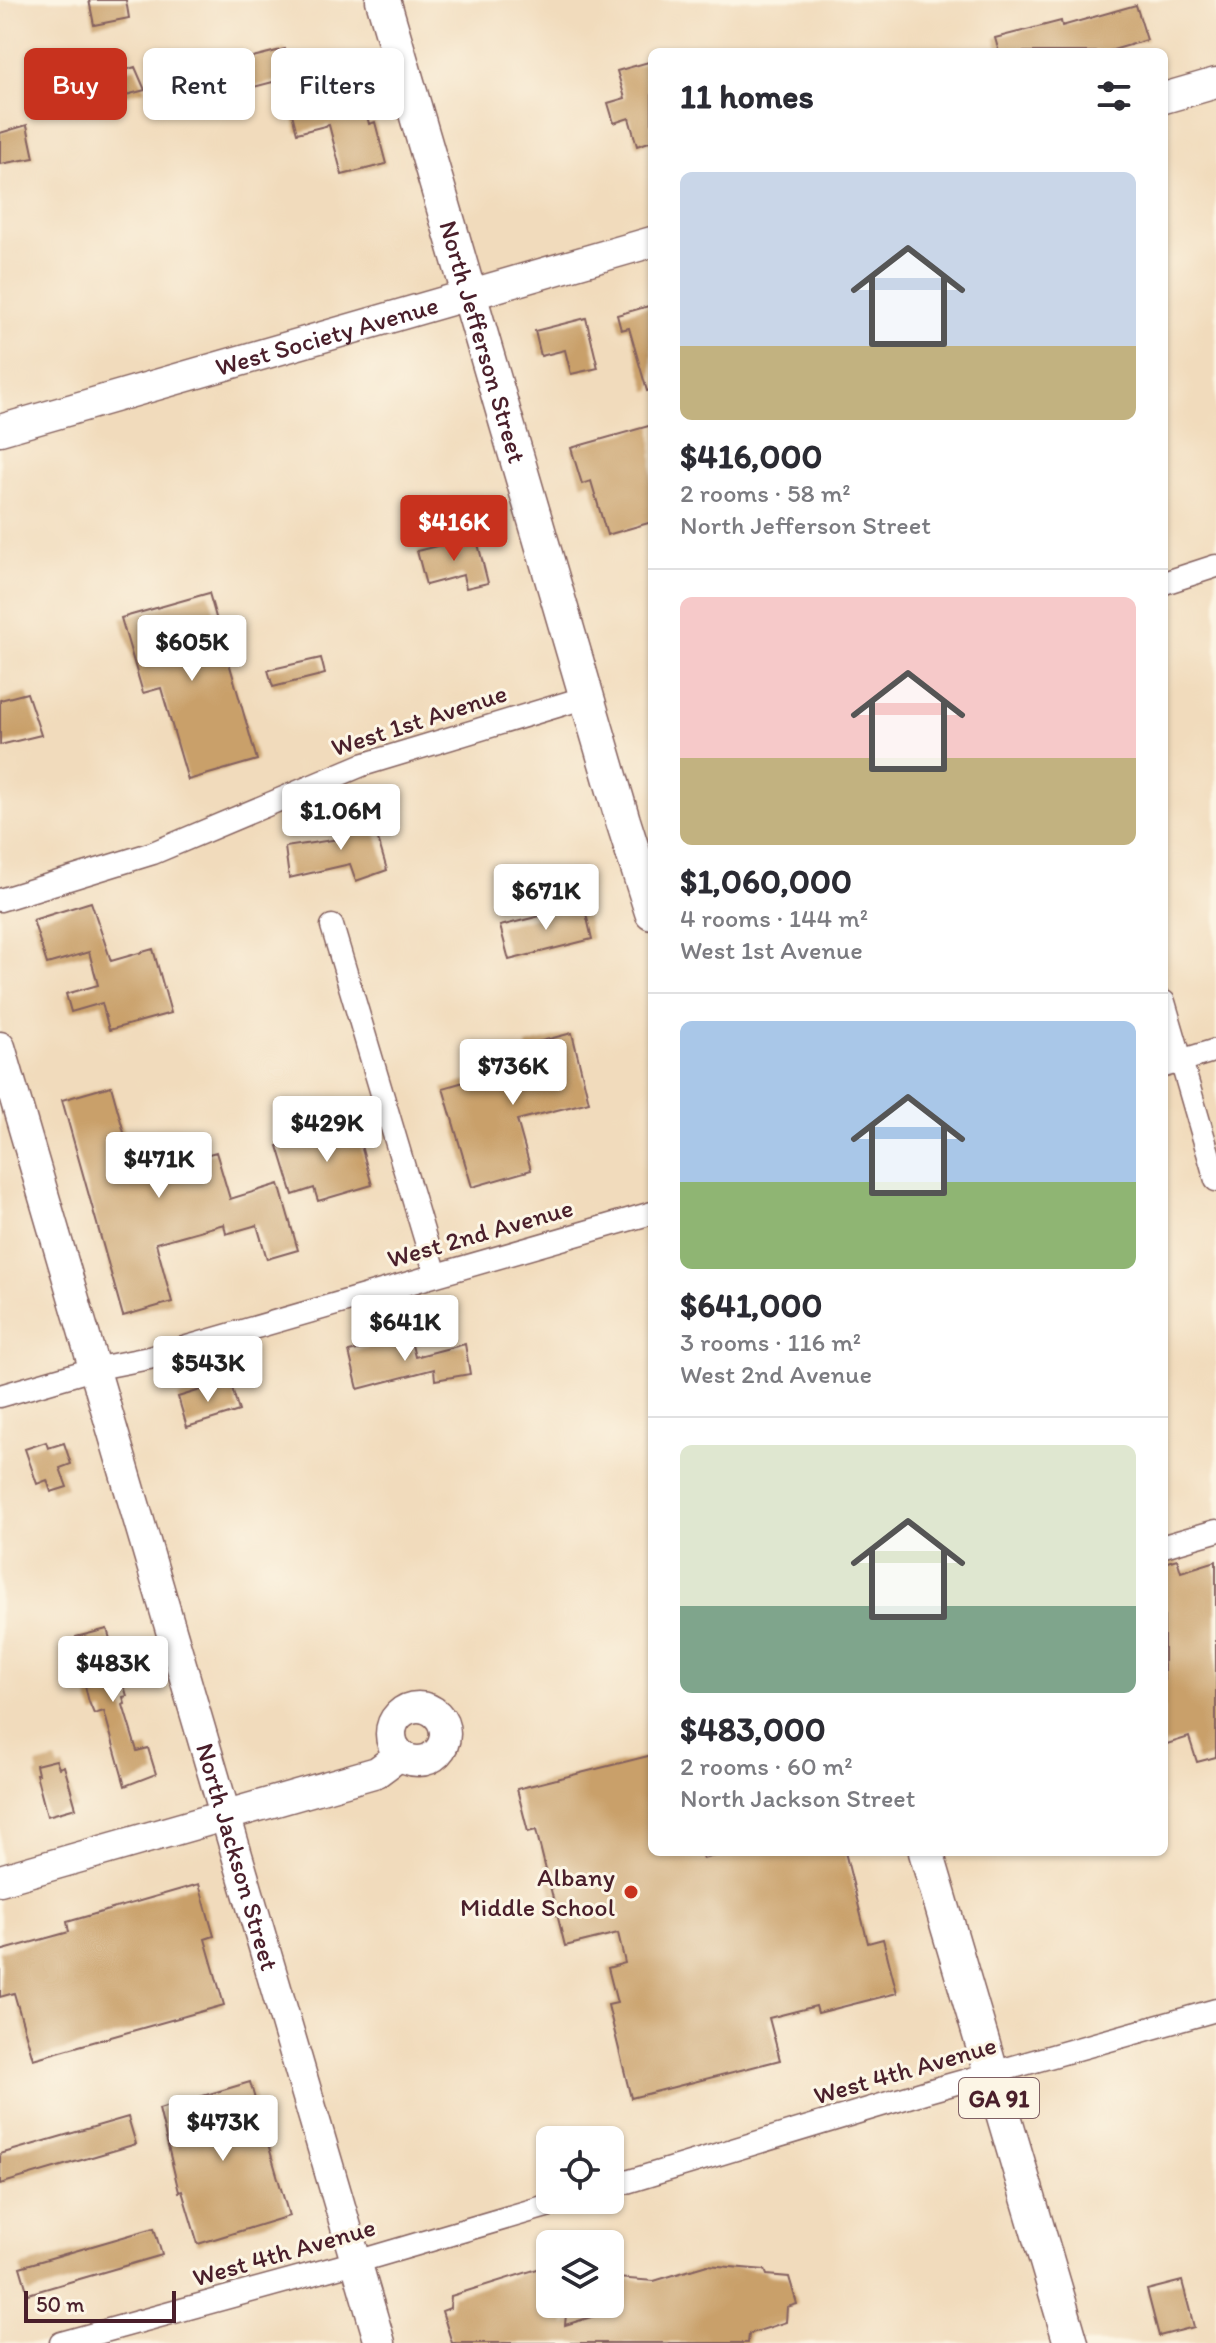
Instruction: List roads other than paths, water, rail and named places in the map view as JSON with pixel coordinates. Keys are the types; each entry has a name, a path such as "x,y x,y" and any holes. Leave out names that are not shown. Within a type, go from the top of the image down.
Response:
{"main road":[{"name":"North Jefferson Street","path":"383,0 587,697 643,852 648,885"},
{"name":"GA 91","path":"927,1856 1071,2343"}],"street":[{"path":"1168,97 1216,83"},
{"name":"West Society Avenue","path":"0,430 648,243"},
{"path":"1168,582 1216,566"},
{"name":"West 1st Avenue","path":"0,900 153,853 362,765 587,697"},
{"path":"332,926 436,1275"},
{"path":"1168,1029 1173,1063 1216,1180"},
{"name":"North Jackson Street","path":"0,1047 380,2343"},
{"path":"1173,1063 1216,1050"},
{"name":"West 2nd Avenue","path":"0,1396 93,1369 149,1358 648,1214"},
{"path":"1168,1545 1216,1531"},
{"path":"0,1880 377,1772 400,1755"},
{"name":"West 4th Avenue","path":"624,2183 1216,2010"},
{"name":"West 4th Avenue","path":"61,2343 536,2209"}],"place":[{"name":"Albany Middle School","path":"631,1892"}]}
